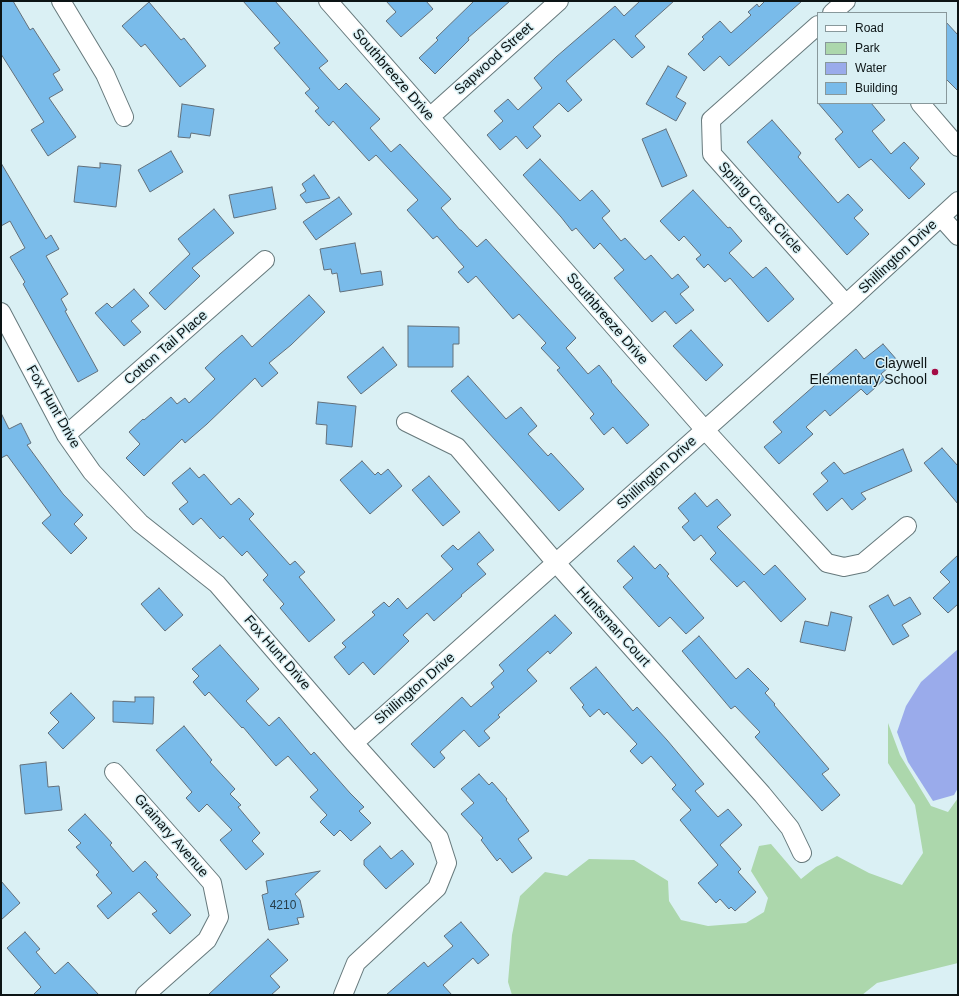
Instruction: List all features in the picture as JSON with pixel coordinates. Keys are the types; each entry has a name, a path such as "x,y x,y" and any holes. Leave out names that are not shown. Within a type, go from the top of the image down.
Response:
{"street":[{"path":"61,1 105,74 124,117"},
{"name":"Southbreeze Drive","path":"328,1 705,430 827,563 844,567 863,563 907,526"},
{"name":"Sapwood Street","path":"430,117 559,1"},
{"name":"Spring Crest Circle","path":"817,27 711,120 712,154 846,304"},
{"path":"921,104 958,147"},
{"name":"Shillington Drive","path":"354,743 846,304 958,201"},
{"path":"941,217 958,236"},
{"name":"Cotton Tail Place","path":"66,435 265,260"},
{"name":"Fox Hunt Drive","path":"1,312 66,435 92,472 140,523 217,584 354,743 439,838 447,863 437,888 356,962 343,995"},
{"name":"Huntsman Court","path":"406,422 457,447 556,564 762,794 790,828 802,853"},
{"name":"Grainary Avenue","path":"114,772 212,883 219,917 207,940 145,995"}],"green space":[{"path":"888,723 900,755 931,806 948,812 958,798 958,963 877,983 862,995 512,995 508,982 512,935 520,896 545,872 567,876 589,859 634,860 668,881 669,901 681,920 708,926 746,923 764,912 768,898 751,871 759,846 771,844 801,879 816,867 837,856 869,873 902,885 923,853 915,805 888,763"}],"water":[{"path":"958,649 958,788 954,795 933,801 908,762 897,732 906,706 921,682"}],"building":[{"path":"1,1 13,1 30,30 33,28 60,70 53,74 63,90 49,98 76,137 48,156 31,130 44,122 1,54"},
{"path":"243,1 275,1 328,61 319,68 339,90 346,83 380,119 370,128 391,152 400,144 451,199 441,208 460,230 477,247 486,239 576,338 566,348 588,374 599,365 612,381 611,382 649,425 627,444 613,427 604,435 590,418 594,414 557,370 560,368 541,348 546,343 519,314 513,319 476,276 468,283 458,272 464,267 437,236 433,239 407,210 418,200 376,155 369,161 333,121 329,126 315,111 319,108 305,93 310,89 274,48 280,43"},
{"path":"386,1 426,1 433,9 401,37 386,21 396,12"},
{"path":"474,1 510,1 468,38 469,40 435,74 419,58 438,40 436,38"},
{"path":"640,1 674,1 635,36 645,47 632,58 614,39 566,81 582,100 568,112 559,103 533,127 541,136 527,149 516,136 500,150 487,135 503,121 494,111 508,99 518,110 542,88 534,78 556,57 615,6 624,16"},
{"path":"765,1 802,1 729,66 720,56 704,71 688,54 704,39 702,37 720,21 731,33 751,15 748,12 757,4 759,7"},
{"path":"149,2 181,40 184,38 206,66 180,87 145,44 141,47 122,26"},
{"path":"947,23 958,35 958,91 947,80"},
{"path":"668,66 687,77 676,97 686,103 676,121 646,104"},
{"path":"182,104 214,109 210,136 191,133 190,138 178,137"},
{"path":"819,104 872,104 885,120 872,131 891,154 904,142 919,158 910,168 925,184 909,199 871,159 859,168 835,139 843,132"},
{"path":"772,120 801,153 798,157 838,203 848,194 863,210 854,218 869,234 847,255 747,142"},
{"path":"666,129 687,176 662,187 642,139"},
{"path":"171,151 183,172 150,192 138,170"},
{"path":"540,159 580,201 592,190 610,211 602,218 621,241 625,238 645,260 651,255 672,279 678,274 689,287 680,294 694,310 676,324 665,311 652,322 614,278 624,270 600,243 594,249 576,228 572,231 523,175"},
{"path":"1,163 46,239 51,235 59,249 46,256 68,294 61,299 67,310 65,311 98,371 78,382 23,284 25,282 10,257 25,248 10,221 1,226"},
{"path":"100,163 121,165 116,207 74,202 78,166 100,168"},
{"path":"314,175 330,198 306,203 300,195 306,191 302,184"},
{"path":"272,187 276,209 234,218 229,195"},
{"path":"693,190 742,241 729,253 753,278 766,267 794,299 768,322 730,278 725,282 708,264 704,268 696,259 701,255 684,236 679,241 660,221"},
{"path":"339,197 352,214 316,240 303,222"},
{"path":"214,209 234,233 192,268 200,276 165,310 149,293 190,254 178,239"},
{"path":"355,243 361,274 381,271 383,285 340,292 337,273 332,274 331,269 324,270 320,249"},
{"path":"134,289 149,306 131,321 141,332 124,346 95,313 107,303 112,308"},
{"path":"309,295 325,312 291,345 269,363 278,373 262,387 255,378 207,424 185,443 182,439 144,476 126,458 140,444 129,432 143,419 144,420 171,397 177,404 185,398 189,403 215,379 205,368 220,354 242,335 252,347"},
{"path":"408,326 459,327 459,344 453,344 453,367 408,367"},
{"path":"691,330 723,365 706,381 673,346"},
{"path":"883,344 897,360 881,374 885,379 867,395 861,389 830,416 825,410 806,427 813,434 779,464 764,447 782,432 773,422 856,349 864,359"},
{"path":"383,347 397,365 361,394 347,377"},
{"path":"468,376 506,419 521,407 537,426 528,434 548,456 551,453 584,489 559,511 451,391"},
{"path":"318,402 356,406 352,447 326,444 327,425 316,424"},
{"path":"1,413 9,429 21,423 31,443 27,445 63,494 83,515 74,524 87,538 71,554 42,523 51,515 7,455 1,458"},
{"path":"942,448 958,466 958,504 924,463"},
{"path":"903,449 912,471 861,493 866,499 852,510 842,498 827,511 813,494 828,481 821,473 834,462 844,474"},
{"path":"362,461 375,475 378,472 381,475 388,469 402,486 370,514 340,480"},
{"path":"190,468 199,478 204,474 231,505 239,498 254,514 249,519 290,565 295,561 305,572 299,577 335,620 309,642 280,608 284,604 263,580 268,575 247,551 242,556 223,536 220,539 201,518 193,525 179,509 188,502 172,483"},
{"path":"429,476 460,512 443,526 412,490"},
{"path":"695,493 707,507 717,499 731,515 717,527 764,575 775,565 806,599 781,622 744,581 737,587 710,559 716,553 701,535 694,541 682,527 689,521 678,508"},
{"path":"479,532 494,550 477,564 486,574 434,621 427,613 403,635 409,641 374,675 363,662 349,675 334,657 346,647 342,643 375,615 372,612 384,602 389,607 398,598 407,609 453,569 441,556 453,545 458,550"},
{"path":"634,546 655,569 660,564 669,574 667,576 704,618 686,634 670,617 659,627 623,587 633,578 617,561"},
{"path":"958,555 958,604 948,613 933,598 950,582 940,572"},
{"path":"159,588 183,615 165,631 141,604"},
{"path":"888,595 894,606 910,597 921,614 902,625 909,636 893,645 869,606"},
{"path":"831,612 852,617 845,651 800,642 805,621 828,626"},
{"path":"555,615 572,633 550,654 548,651 527,670 537,681 498,715 500,717 484,731 490,738 479,747 464,730 440,752 445,758 434,768 411,744 462,697 471,707 494,687 491,683 504,671 499,665"},
{"path":"699,636 736,679 748,668 769,689 765,693 775,704 774,705 829,769 822,774 840,795 822,811 755,737 760,732 735,706 731,709 682,651"},
{"path":"220,645 259,689 246,701 269,726 279,717 311,755 314,752 364,807 359,811 371,823 351,841 340,830 334,836 320,822 327,815 310,797 318,790 288,756 276,766 243,727 242,728 209,692 205,696 193,682 199,676 192,669"},
{"path":"596,667 633,711 637,707 704,784 695,791 718,817 728,809 742,825 720,845 741,869 738,872 756,892 735,911 731,907 729,909 720,899 716,903 698,883 718,865 680,820 691,810 672,789 676,785 651,756 642,764 630,751 637,744 607,712 604,715 599,709 590,717 582,707 584,705 570,688"},
{"path":"71,693 95,718 63,749 48,733 59,722 50,713"},
{"path":"135,697 154,697 153,724 113,722 113,701 135,702"},
{"path":"184,726 212,760 210,762 235,789 230,794 241,805 238,807 260,833 252,841 264,854 246,870 220,840 232,830 207,804 199,812 186,798 192,792 156,750"},
{"path":"46,762 48,787 59,786 62,810 25,814 20,765"},
{"path":"479,774 489,785 492,782 507,799 506,800 529,831 518,839 532,858 512,873 500,858 497,861 481,840 483,838 461,814 474,803 461,789"},
{"path":"85,814 112,843 110,845 133,872 145,861 158,875 156,877 191,915 170,934 152,914 157,911 139,892 108,919 97,906 112,893 96,875 99,872 76,847 81,843 68,830"},
{"path":"380,846 391,859 402,850 414,864 386,889 364,865 364,860"},
{"path":"320,871 295,894 300,900 304,917 297,918 299,924 269,930 262,895 268,893 266,881"},
{"path":"1,881 20,903 1,920"},
{"path":"461,922 489,955 478,964 473,958 443,985 452,995 386,995 424,962 428,967 453,946 444,936"},
{"path":"25,932 40,949 36,952 55,974 68,962 99,995 33,995 41,987 7,948"},
{"path":"268,939 288,960 270,976 280,987 271,995 208,995"}],"place":[{"name":"Claywell Elementary School","path":"935,372"}]}
